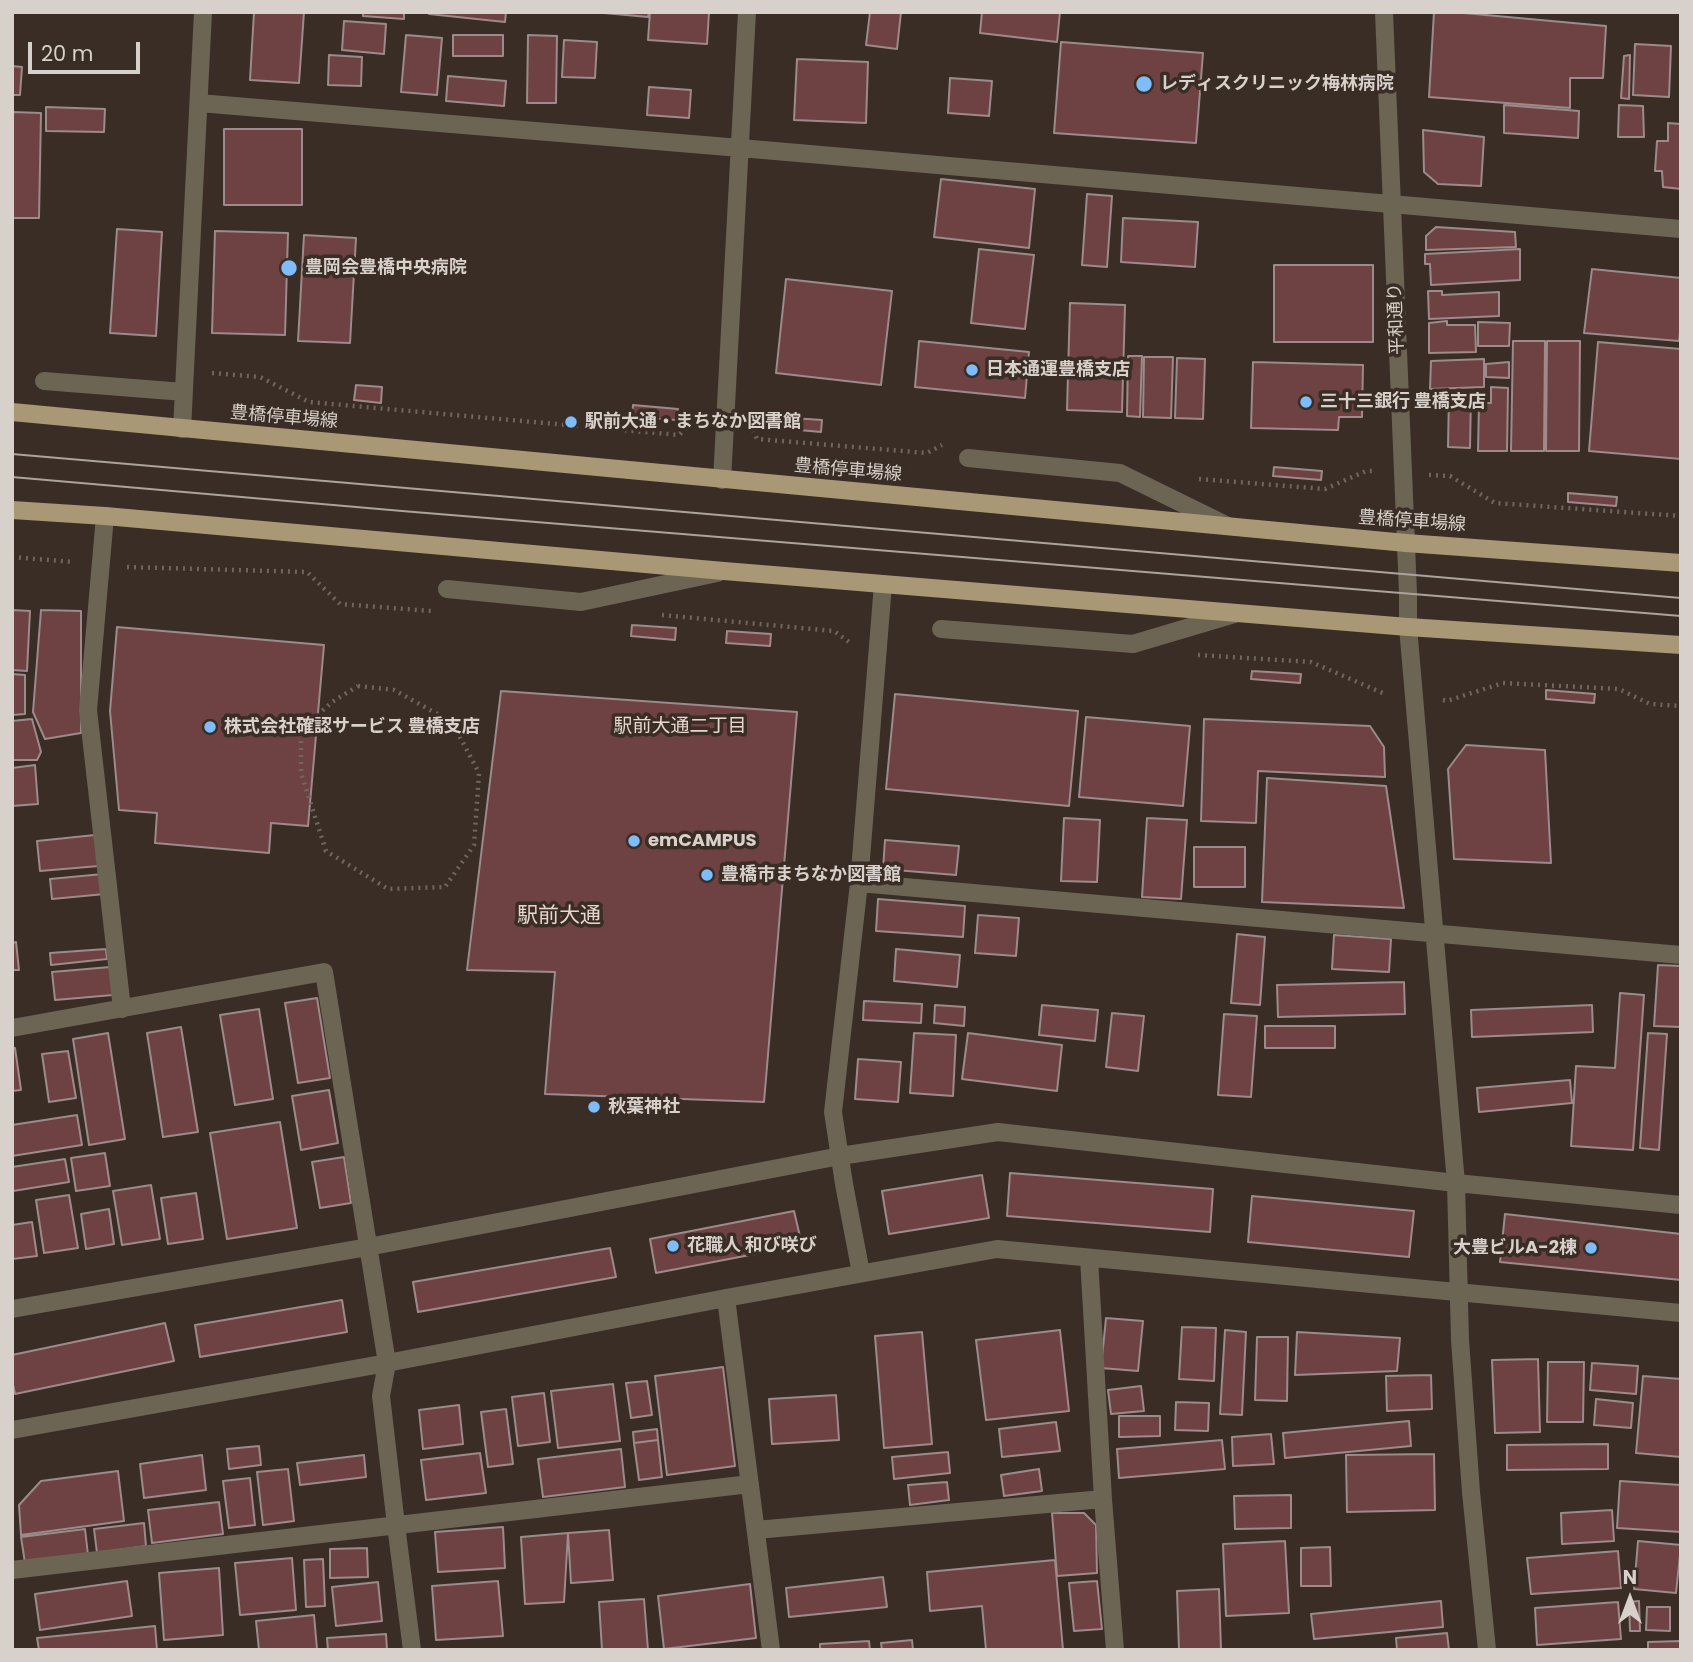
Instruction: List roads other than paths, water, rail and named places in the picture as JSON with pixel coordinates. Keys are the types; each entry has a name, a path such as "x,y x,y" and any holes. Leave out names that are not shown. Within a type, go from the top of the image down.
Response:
{"main road":[{"name":"豊橋停車場線","path":"12,412 1406,543 1681,563"},
{"path":"12,510 1237,613 1681,645"}],"street":[{"path":"182,429 203,12"},
{"path":"722,480 747,12"},
{"name":"平和通り","path":"1384,12 1408,626 1456,1183 1460,1340 1471,1492 1487,1650"},
{"path":"199,103 1681,229"},
{"path":"44,381 184,392"},
{"path":"968,458 1120,473 1230,527"},
{"path":"105,516 88,710 122,1009"},
{"path":"447,589 581,602 724,571"},
{"path":"861,1273 833,1112 859,883 883,584"},
{"path":"942,629 1133,644 1237,613"},
{"path":"859,883 1681,956"},
{"path":"12,1028 324,972 387,1363 381,1396 412,1650"},
{"path":"12,1309 368,1247 840,1156 998,1132 1681,1205"},
{"path":"12,1430 997,1249 1681,1313"},
{"path":"1090,1258 1103,1499 1115,1650"},
{"path":"726,1298 771,1650"},
{"path":"12,1570 750,1484"},
{"path":"756,1530 1103,1499"}],"tram line":[{"path":"12,454 1681,598"},
{"path":"12,477 1681,616"}],"place":[{"name":"レディスクリニック梅林病院","path":"1144,84"},
{"name":"豊岡会豊橋中央病院","path":"289,268"},
{"name":"日本通運豊橋支店","path":"972,370"},
{"name":"三十三銀行 豊橋支店","path":"1306,402"},
{"name":"駅前大通・まちなか図書館","path":"571,422"},
{"name":"株式会社確認サービス 豊橋支店","path":"210,727"},
{"name":"emCAMPUS","path":"634,841"},
{"name":"豊橋市まちなか図書館","path":"707,875"},
{"name":"秋葉神社","path":"594,1107"},
{"name":"花職人 和び咲び","path":"673,1246"},
{"name":"大豊ビルA-2棟","path":"1591,1248"}],"district":[{"name":"駅前大通二丁目","path":"680,727"},
{"name":"駅前大通","path":"559,917"}]}
